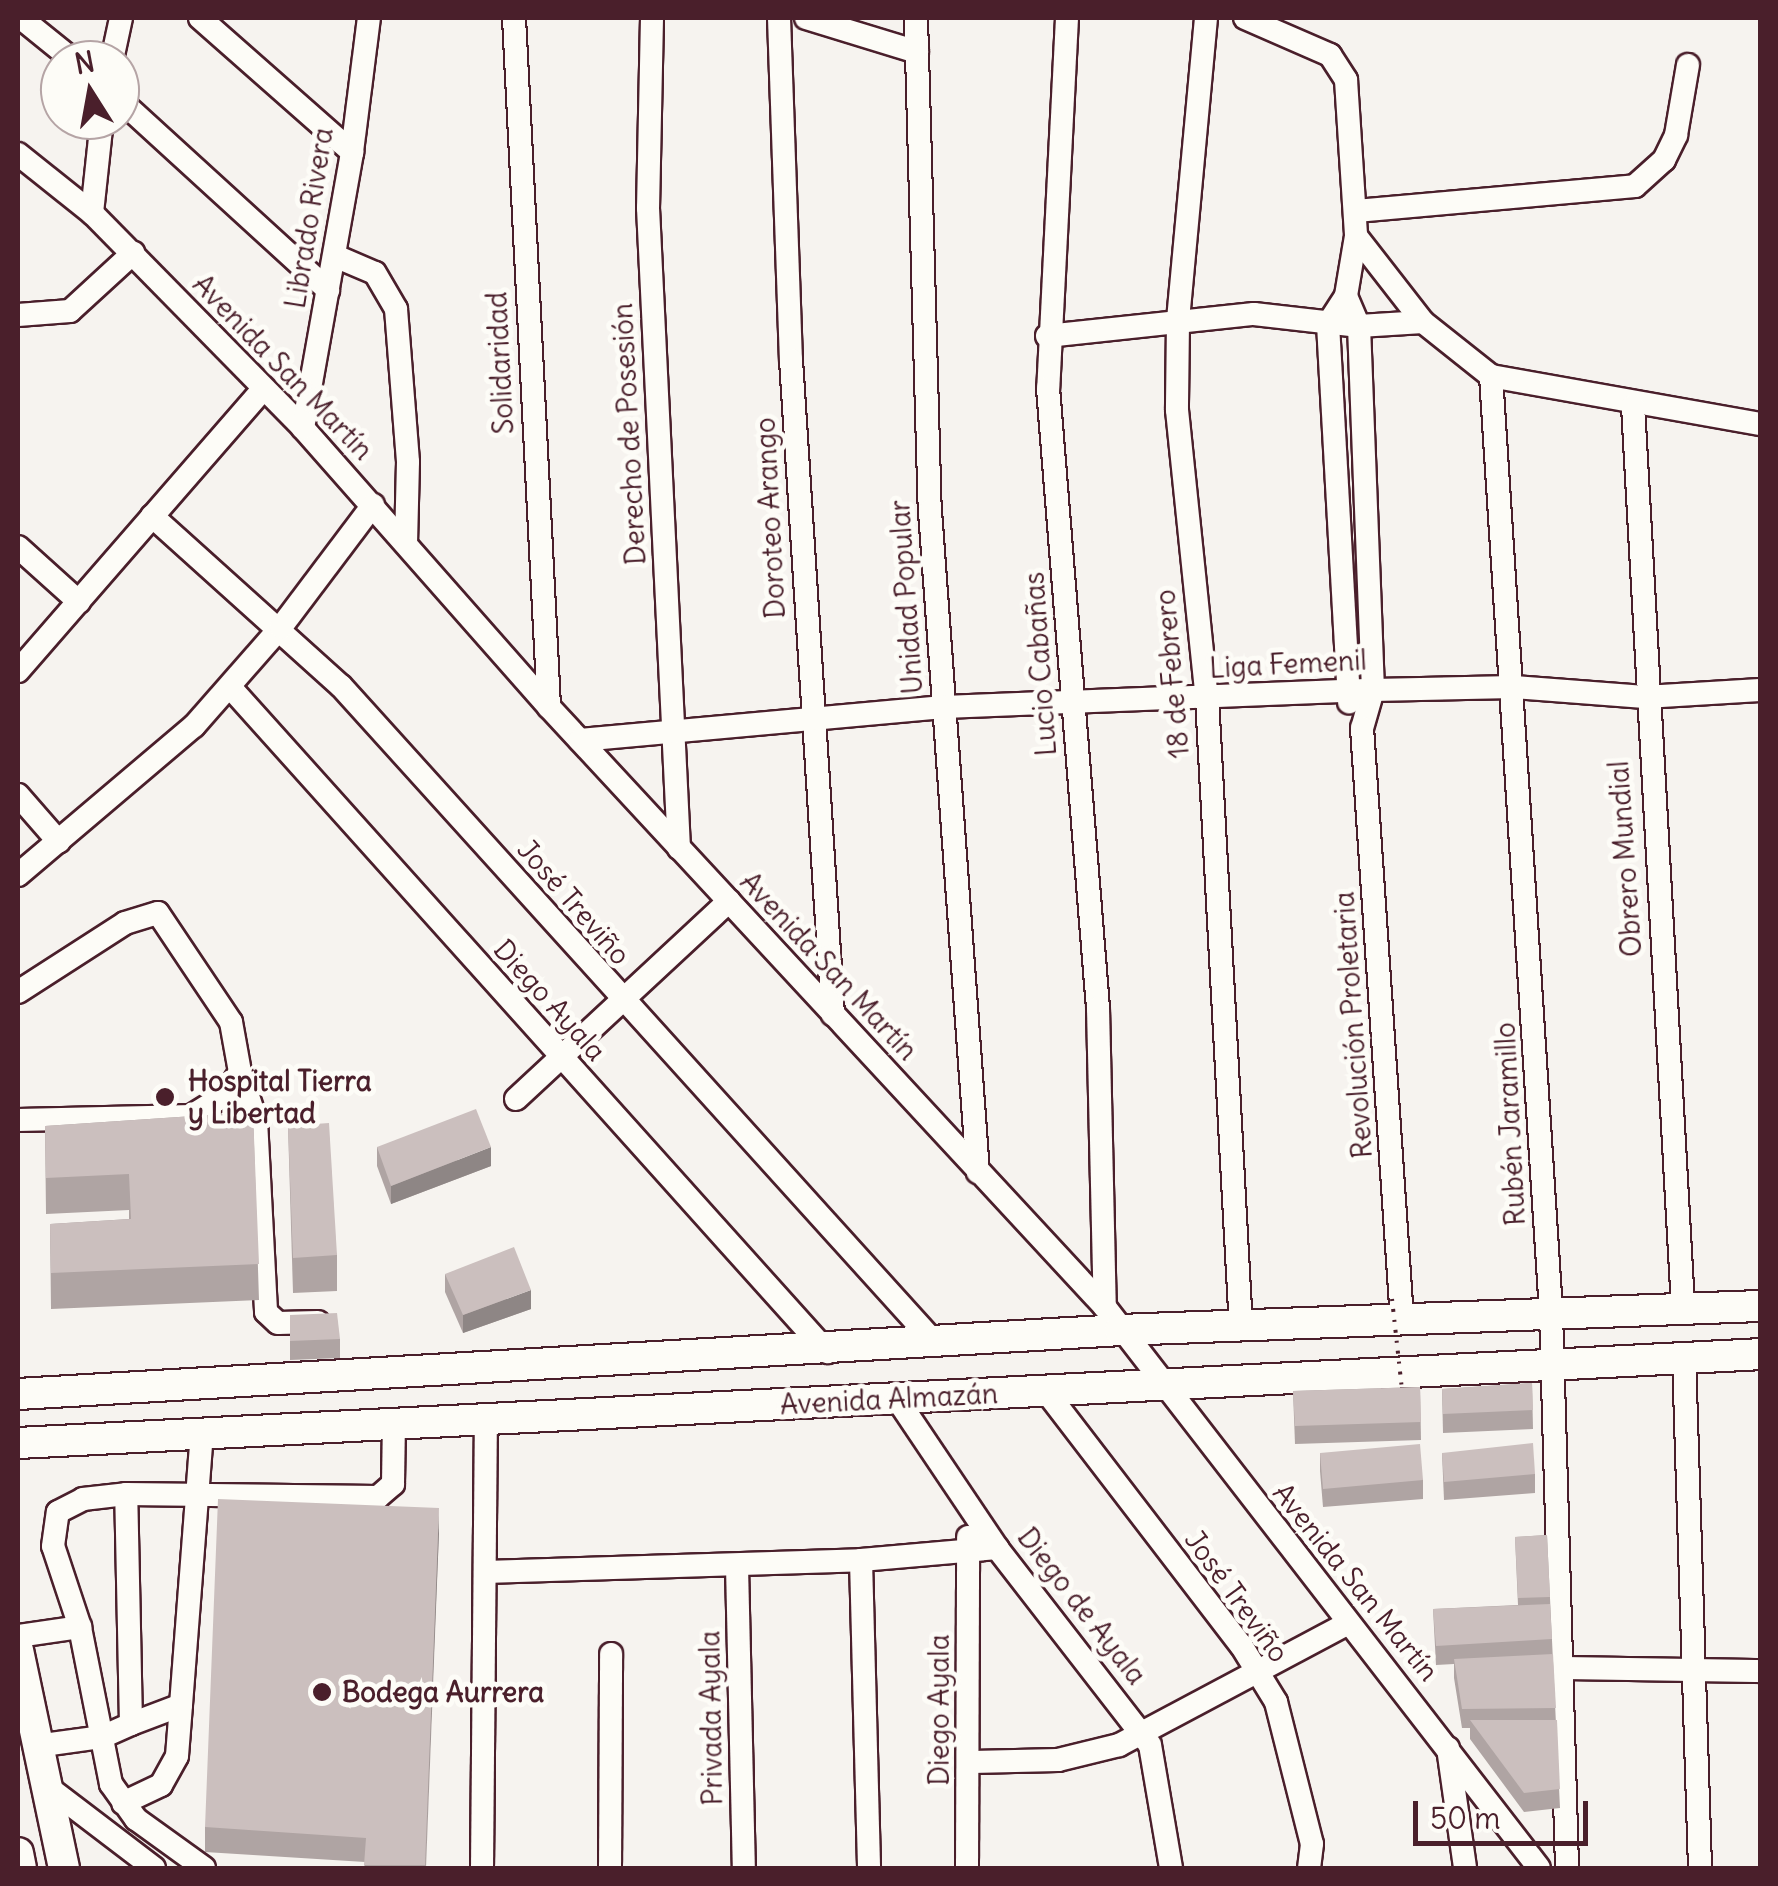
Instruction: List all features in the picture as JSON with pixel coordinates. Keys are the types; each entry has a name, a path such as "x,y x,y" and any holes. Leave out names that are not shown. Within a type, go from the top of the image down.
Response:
{"main road":[{"name":"Avenida Almazán","path":"18,1394 827,1352 935,1344 1112,1319 1241,1327 1397,1309 1550,1312 1760,1306"},
{"name":"Avenida Almazán","path":"18,1444 202,1431 486,1421 1760,1354"},
{"path":"18,1650 64,1868"},
{"path":"18,1853 21,1868"}],"street":[{"path":"21,18 48,40"},
{"path":"200,18 352,152"},
{"name":"Solidaridad","path":"514,18 548,706"},
{"name":"Derecho de Posesión","path":"652,18 648,208 680,848"},
{"name":"Doroteo Arango","path":"779,18 811,717 833,1015"},
{"path":"806,18 917,52"},
{"name":"Unidad Popular","path":"916,18 922,348 978,1172"},
{"name":"Lucio Cabañas","path":"1067,18 1047,336 1072,706 1098,1008 1112,1319"},
{"name":"18 de Febrero","path":"1206,18 1178,322 1178,410 1207,698 1241,1327"},
{"path":"1245,18 1330,54 1346,80 1356,236 1346,296 1328,324"},
{"path":"1301,18 1308,42"},
{"name":"Librado Rivera","path":"303,428 352,152 362,22"},
{"path":"1356,211 1485,194 1599,194 1635,186 1664,160 1676,136 1688,64"},
{"path":"140,118 328,290"},
{"path":"92,213 100,140"},
{"name":"Avenida San Martín","path":"18,154 92,213 303,428 548,706 1112,1319 1348,1623 1447,1742 1539,1868"},
{"path":"1356,236 1423,322 1491,376 1633,406 1760,424"},
{"path":"18,315 70,311 133,254"},
{"path":"335,256 375,273 390,288 396,309 408,462 406,543"},
{"name":"Revolución Proletaria","path":"1346,296 1358,326 1373,690 1362,728 1397,1309"},
{"path":"1047,336 1254,314 1358,326 1423,322"},
{"name":"Revolución Proletaria","path":"1328,324 1344,691 1362,728"},
{"name":"Rubén Jaramillo","path":"1491,376 1514,687 1550,1312 1567,1868"},
{"path":"18,671 262,390"},
{"name":"Obrero Mundial","path":"1633,406 1645,696 1683,1307"},
{"path":"18,876 230,687 281,627 373,504"},
{"name":"José Treviño","path":"152,516 281,627 354,700 621,1001 935,1344"},
{"path":"18,548 79,602"},
{"name":"Diego Ayala","path":"230,687 827,1352"},
{"name":"Liga Femenil","path":"580,740 944,707 1072,706 1344,691 1514,687 1645,696 1760,690"},
{"path":"18,795 59,842"},
{"path":"516,1098 729,901"},
{"path":"18,992 125,923 158,913 231,1022 240,1072 256,1120 266,1312 278,1323 328,1322"},
{"path":"18,1120 192,1116 225,1096 240,1072"},
{"path":"1684,1356 1700,1868"},
{"name":"José Treviño","path":"1044,1390 1258,1672 1284,1732 1312,1844 1309,1868"},
{"name":"Diego de Ayala","path":"897,1399 998,1548 1141,1730 1158,1773 1171,1868"},
{"path":"482,1868 486,1421"},
{"path":"204,1868 123,1803 111,1784 80,1626 53,1546 58,1512 83,1499 126,1494 378,1497 394,1484 394,1423"},
{"path":"123,1803 161,1785 177,1756 202,1431"},
{"path":"126,1494 131,1724"},
{"name":"Diego Ayala","path":"966,1868 972,1762 967,1552 970,1508"},
{"path":"485,1572 737,1566 998,1548"},
{"path":"861,1560 868,1868"},
{"name":"Privada Ayala","path":"737,1566 744,1868"},
{"path":"972,1762 1058,1760 1119,1746 1141,1730 1348,1623"},
{"path":"18,1636 80,1626"},
{"path":"610,1868 611,1654"},
{"path":"1560,1668 1760,1671"},
{"path":"36,1746 102,1737 181,1704"},
{"path":"1447,1742 1465,1868"},
{"path":"45,1786 154,1868"}],"path":[{"path":"1397,1309 1402,1389"}],"building":[{"path":"476,1109 491,1147 391,1186 377,1147"},
{"path":"253,1112 259,1264 51,1273 50,1224 131,1219 129,1174 46,1178 45,1126"},
{"path":"329,1123 337,1255 293,1258 288,1126"},
{"path":"514,1247 531,1290 463,1315 445,1274"},
{"path":"337,1313 340,1339 290,1341 290,1315"},
{"path":"1532,1383 1533,1410 1443,1414 1442,1389"},
{"path":"1420,1387 1421,1422 1295,1426 1293,1391"},
{"path":"1533,1443 1535,1474 1444,1482 1442,1453"},
{"path":"1420,1444 1423,1480 1323,1489 1320,1453"},
{"name":"Bodega Aurrera","path":"218,1499 439,1508 425,1865 364,1865 366,1838 205,1827"},
{"path":"1547,1535 1550,1597 1518,1598 1515,1537"},
{"path":"1550,1604 1552,1639 1436,1646 1433,1609"},
{"path":"1553,1654 1556,1708 1462,1709 1454,1659"},
{"path":"1470,1720 1557,1720 1560,1789 1524,1793"}],"place":[{"name":"Hospital Tierra y Libertad","path":"165,1097"},
{"name":"Bodega Aurrera","path":"322,1692"}]}
